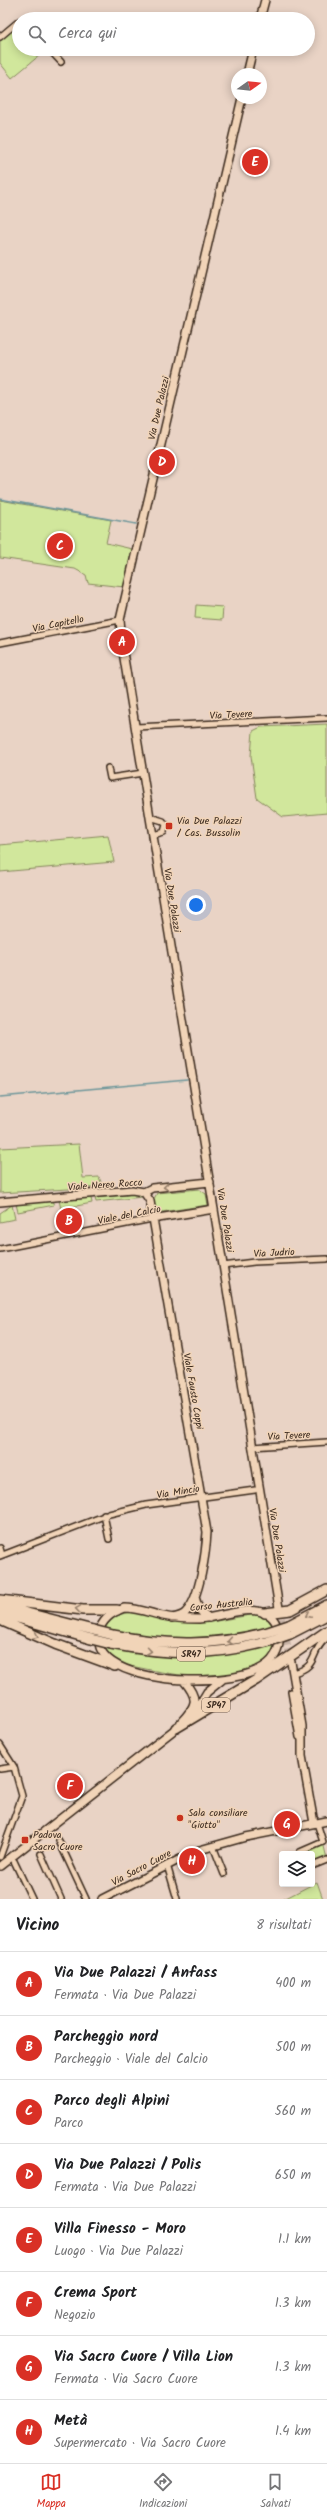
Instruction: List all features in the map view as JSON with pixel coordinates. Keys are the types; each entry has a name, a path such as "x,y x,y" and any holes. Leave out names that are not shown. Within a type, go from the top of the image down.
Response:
{"highway":[{"path":"265,1613 290,1610 327,1590"},
{"path":"0,1600 83,1610 117,1610"},
{"path":"269,1636 327,1605"},
{"name":"SR47","path":"0,1606 92,1634"},
{"name":"SR47","path":"0,1613 112,1639 150,1651 189,1654 222,1652 269,1636"},
{"path":"269,1636 290,1634 327,1615"},
{"path":"0,1620 55,1644 115,1666"},
{"path":"266,1666 327,1627"},
{"name":"SP47","path":"176,1728 256,1680 327,1631"}],"street":[{"path":"262,12 265,0"},
{"path":"0,37 12,27"},
{"path":"55,56 60,62"},
{"path":"248,68 251,56"},
{"name":"Via Due Palazzi","path":"241,104 120,620 150,817 279,1608"},
{"name":"Via Capitello","path":"0,643 120,620"},
{"name":"Via Tevere","path":"136,727 327,718"},
{"path":"108,768 110,778 143,773"},
{"path":"150,817 163,821 166,825 164,832 153,835"},
{"name":"Viale Nereo Rocco","path":"0,1202 132,1190 144,1192 152,1188 210,1182"},
{"name":"Viale Fausto Coppi","path":"144,1192 150,1201 202,1497 206,1543 195,1595 186,1613 172,1618"},
{"name":"Viale del Calcio","path":"0,1249 214,1208"},
{"name":"Via Judrio","path":"223,1266 254,1262 327,1259"},
{"name":"Via Tevere","path":"252,1447 327,1442"},
{"name":"Via Mincio","path":"0,1548 1,1555 104,1515 146,1505 255,1490"},
{"path":"104,1515 109,1538"},
{"path":"195,1595 199,1610 209,1618"},
{"name":"Corso Australia","path":"117,1610 131,1608 172,1618 209,1618 248,1611 265,1613 276,1623 279,1644 277,1653 266,1666"},
{"path":"117,1610 106,1618 100,1628 98,1637 103,1654 115,1666 184,1681 223,1678 248,1673 266,1666"},
{"path":"293,1673 308,1668 313,1664 318,1648 327,1638"},
{"path":"291,1662 316,1823 323,1842 302,1851"},
{"path":"1,1864 196,1712 207,1692 223,1678"},
{"path":"176,1728 194,1708 195,1697 184,1681"},
{"path":"291,1692 299,1737 302,1739"},
{"path":"0,1745 14,1767 22,1790 22,1801 0,1857"},
{"path":"0,1769 14,1767"},
{"name":"Via Sacro Cuore","path":"102,1899 182,1857 213,1846 327,1821"},
{"path":"59,1842 86,1899"},
{"path":"213,1846 224,1874"},
{"path":"41,1854 61,1899"},
{"path":"315,1865 327,1860"},
{"path":"14,1861 32,1899"},
{"path":"167,1865 177,1899"}],"green space":[{"path":"12,29 12,56 39,56 12,78 0,63 0,39"},
{"path":"0,500 111,520 106,543 132,549 124,587 88,583 86,575 75,569 0,558"},
{"path":"196,605 223,607 222,620 195,618"},
{"path":"327,724 327,813 283,817 257,798 251,756 253,731 261,727"},
{"path":"108,835 114,862 0,872 0,845"},
{"path":"79,1144 83,1178 99,1177 103,1187 0,1193 0,1148"},
{"path":"199,1189 206,1194 208,1205 155,1213 153,1201 157,1193"},
{"path":"134,1194 142,1197 96,1202 95,1198"},
{"path":"91,1198 92,1203 61,1209 59,1200"},
{"path":"52,1201 54,1205 18,1212 16,1204"},
{"path":"12,1205 15,1219 0,1222 0,1213"},
{"path":"130,1612 185,1622 211,1622 256,1614 265,1616 274,1627 252,1633 210,1638 168,1638 104,1629 114,1616"},
{"path":"277,1643 270,1656 260,1665 233,1675 218,1677 185,1676 124,1665 112,1660 103,1647 149,1654 190,1656 210,1655 253,1649"},
{"path":"323,1842 327,1859 315,1864 315,1851 306,1851"},
{"path":"317,1882 323,1899 284,1899 307,1887 315,1887 315,1883"}],"waterway":[{"path":"0,499 136,524"},
{"path":"0,1097 187,1080"}],"tunnel":[{"path":"279,1608 291,1660"}],"place":[{"name":"Villa Finesso - Moro","path":"255,162"},
{"name":"Via Due Palazzi / Polis","path":"162,462"},
{"name":"Parco degli Alpini","path":"60,546"},
{"name":"Via Due Palazzi / Anfass","path":"122,642"},
{"name":"Via Due Palazzi / Cas. Bussolin","path":"169,826"},
{"name":"Parcheggio nord","path":"69,1221"},
{"name":"Crema Sport","path":"70,1786"},
{"name":"Sala consiliare \"Giotto\"","path":"180,1818"},
{"name":"Via Sacro Cuore / Villa Lion","path":"287,1824"},
{"name":"Padova Sacro Cuore","path":"25,1840"},
{"name":"Metà","path":"192,1861"}]}
